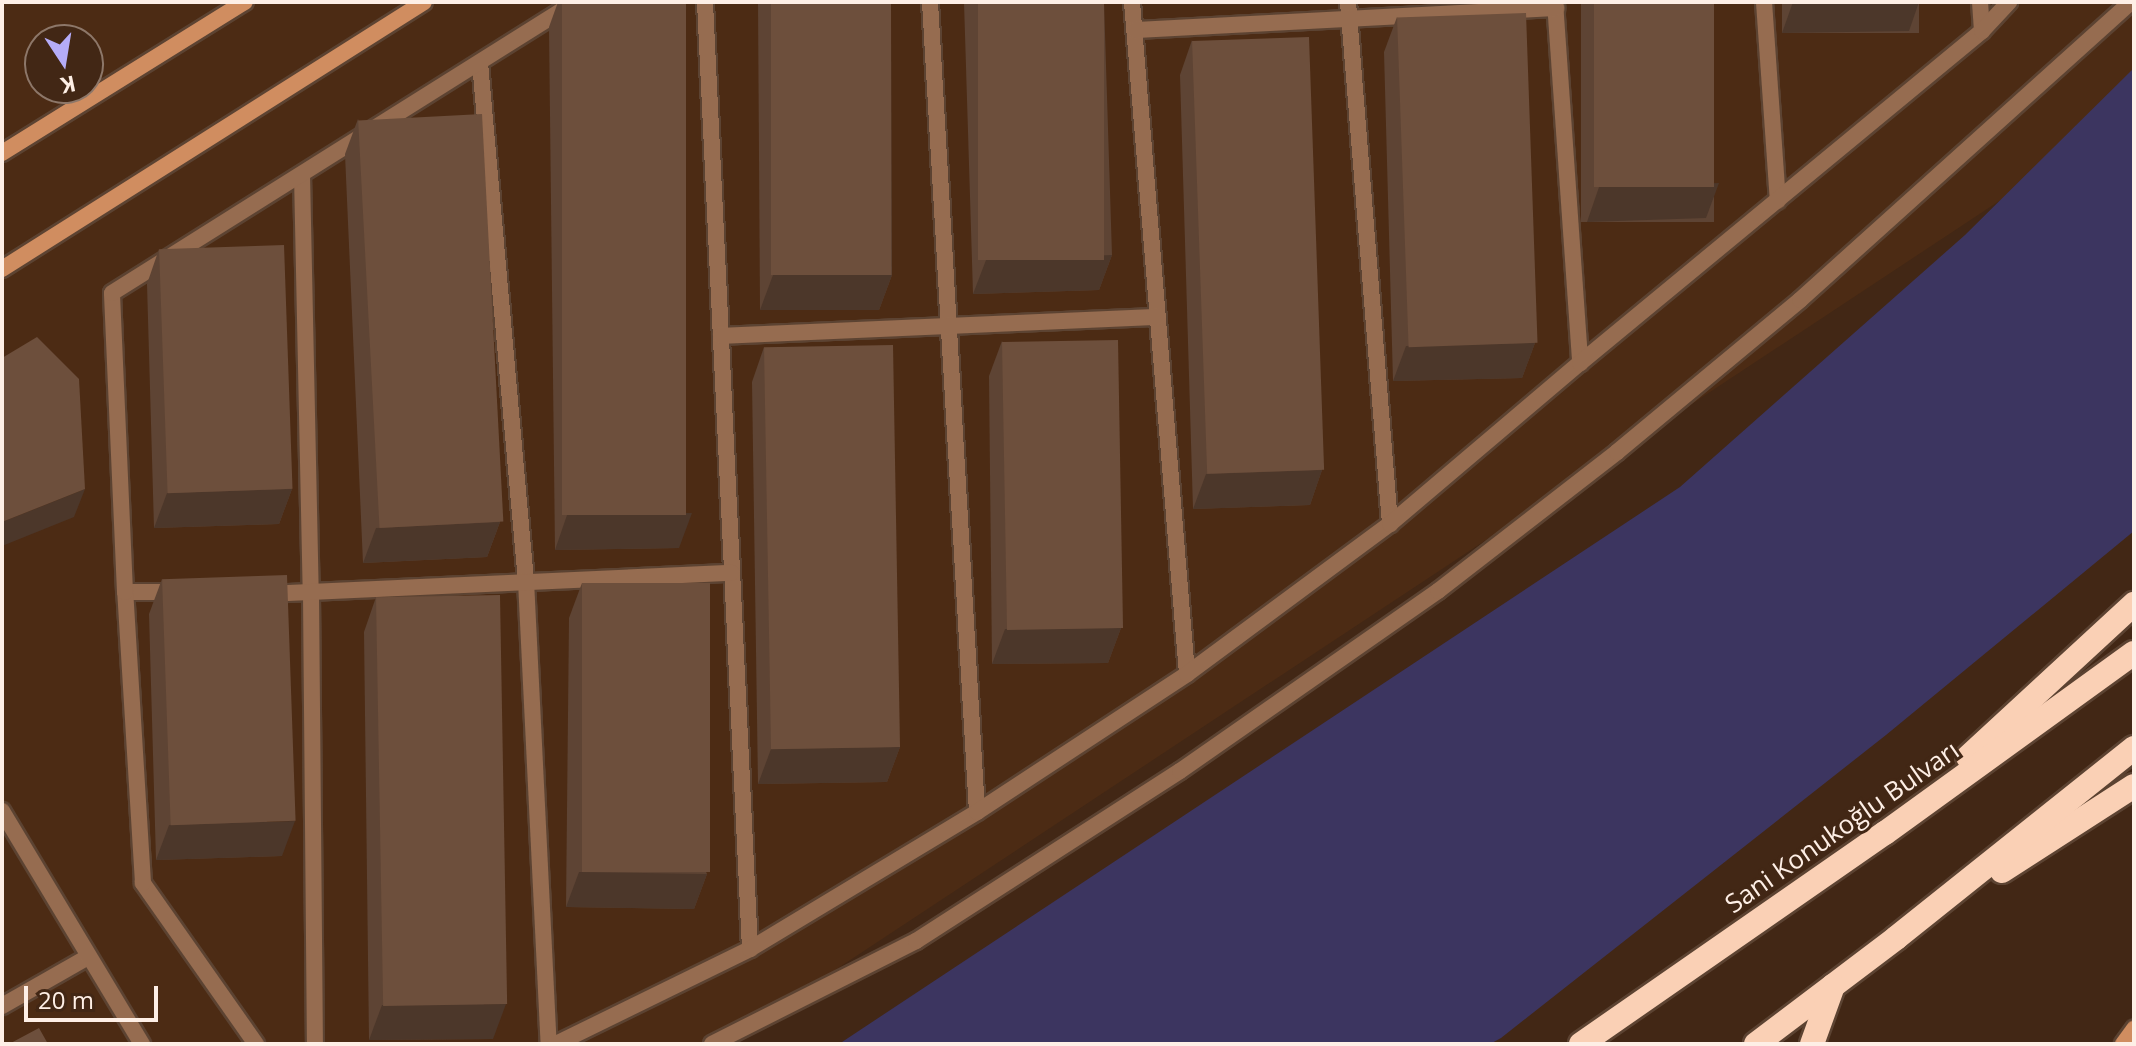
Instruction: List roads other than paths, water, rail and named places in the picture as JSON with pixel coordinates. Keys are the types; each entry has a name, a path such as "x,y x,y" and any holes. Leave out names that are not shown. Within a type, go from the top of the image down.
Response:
{"highway":[{"path":"1885,833 2134,604"},
{"name":"Sani Konukoğlu Bulvarı","path":"1581,1044 1885,833 2134,653"},
{"path":"1756,1044 1896,938 2134,748"},
{"path":"1896,938 2134,786"},
{"path":"1812,1044 1834,985"}],"street":[{"path":"2,153 245,2"},
{"path":"2,269 424,2"},
{"path":"256,1044 143,883 125,592 112,293 575,2"},
{"path":"705,2 750,949"},
{"path":"930,2 946,324 977,812"},
{"path":"1132,2 1187,674"},
{"path":"1764,2 1778,201"},
{"path":"1980,2 1982,31"},
{"path":"556,1044 750,949 977,812 1187,674 1390,524 1982,31 2009,2"},
{"path":"712,1044 916,941 1180,771 1438,591 1617,452 1800,300 2131,2"},
{"path":"1135,30 1349,10 1556,5 1580,363"},
{"path":"1349,10 1390,524"},
{"path":"480,63 526,581 549,1044"},
{"path":"302,175 311,594 315,1044"},
{"path":"721,336 1158,317"},
{"path":"249,593 311,594 732,573"},
{"path":"125,592 202,593"},
{"path":"2,811 142,1044"},
{"path":"2,1006 88,957"},
{"path":"2123,1044 2134,1029"}]}
